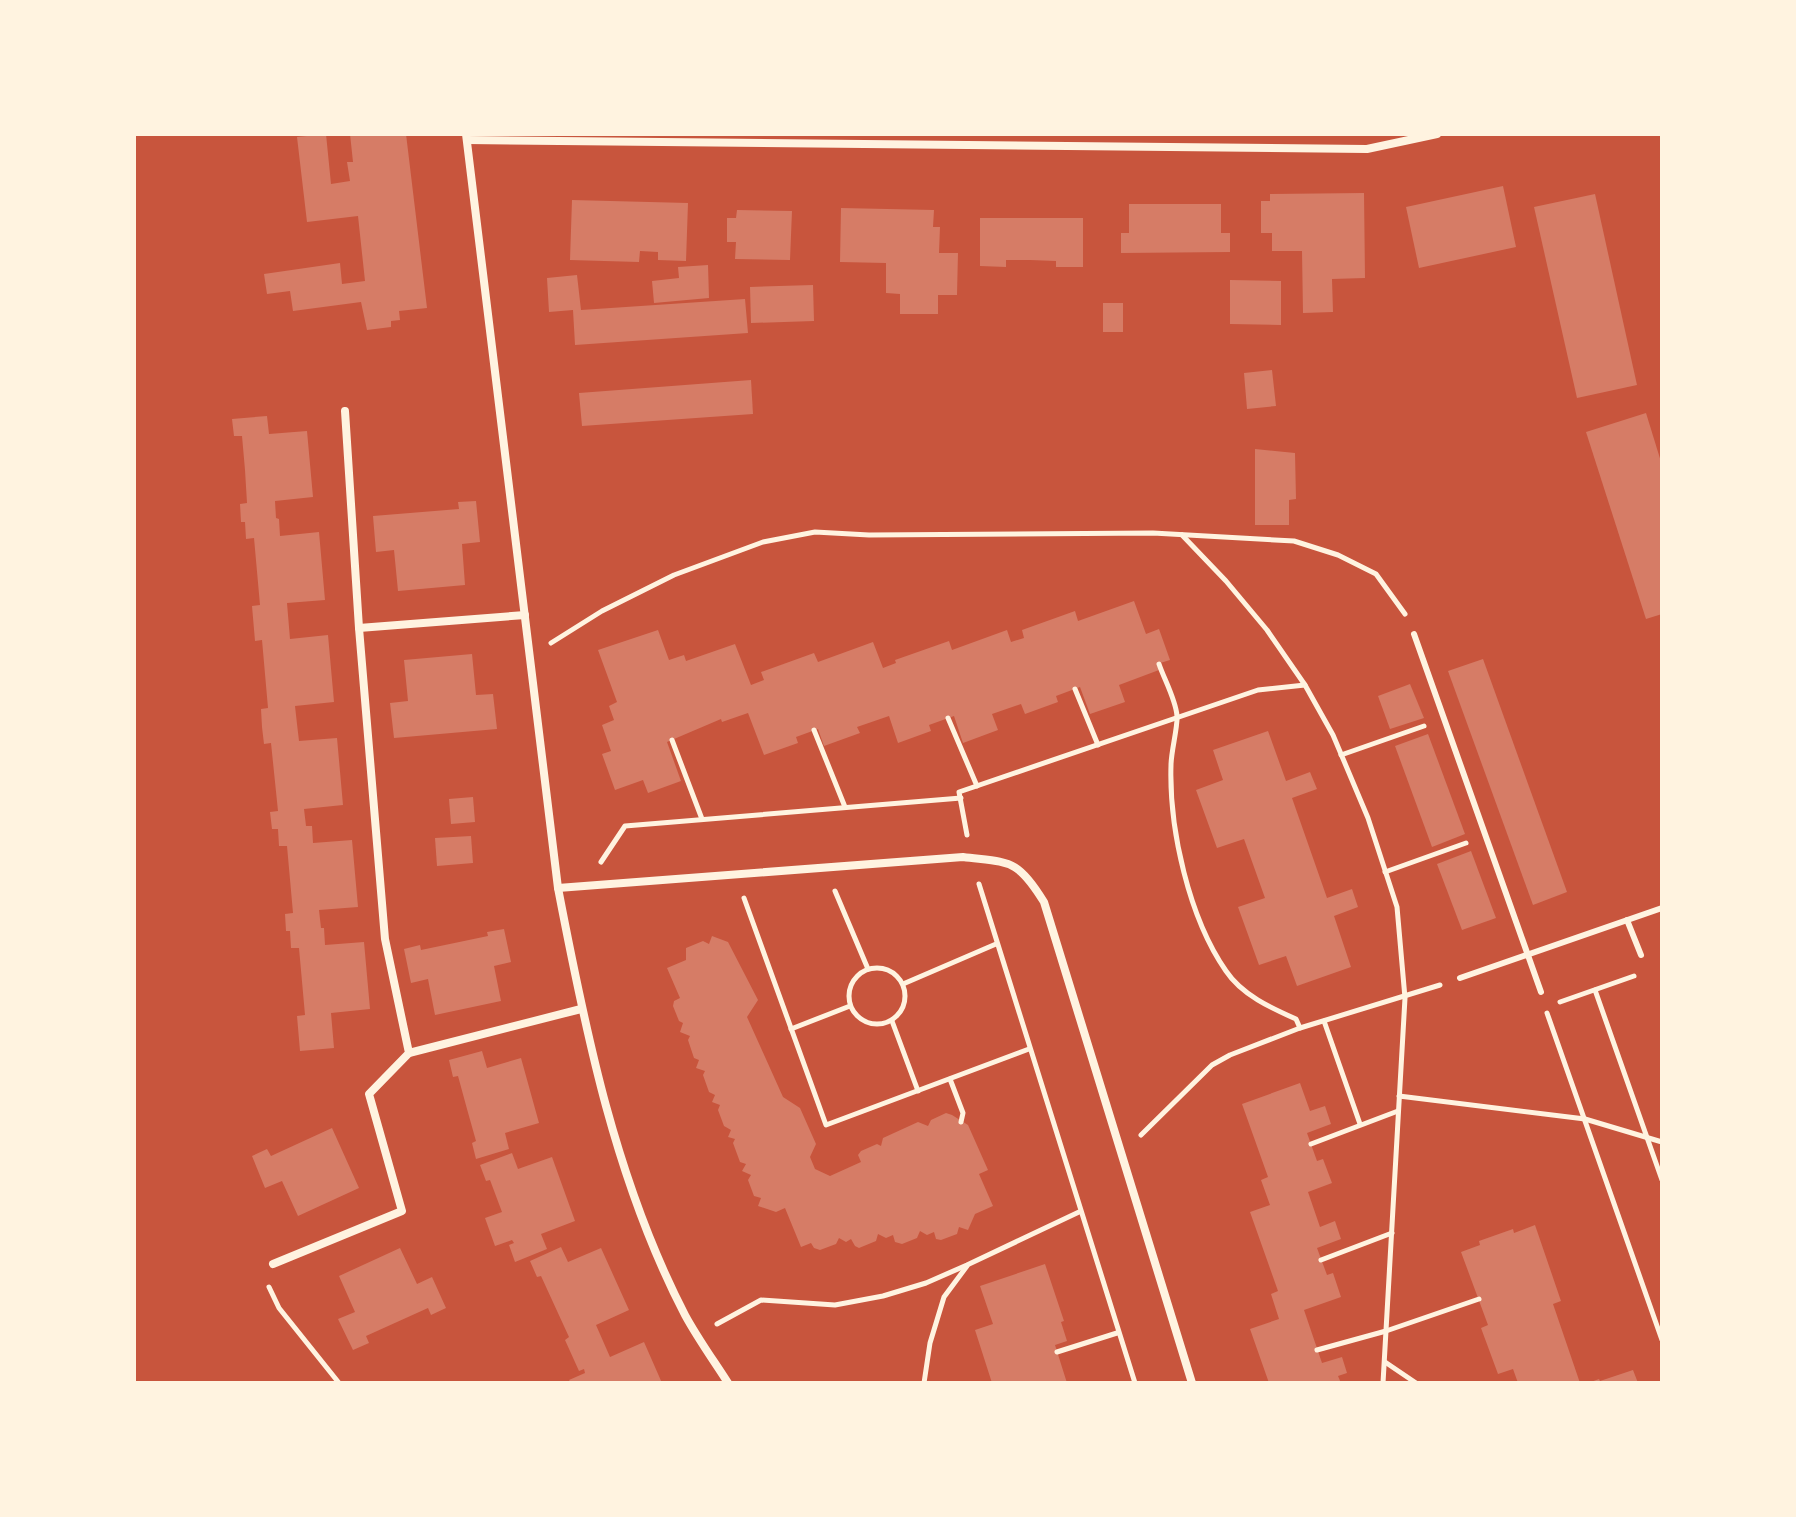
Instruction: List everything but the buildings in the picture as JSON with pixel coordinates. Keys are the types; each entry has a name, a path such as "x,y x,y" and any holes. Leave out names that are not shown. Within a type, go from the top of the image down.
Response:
{"street":[{"path":"728,1383 686,1316 642,1217 607,1115 581,1009 558,888 466,137 1367,149 1437,134"},
{"path":"345,411 359,628 385,939 409,1053"},
{"path":"359,628 525,615"},
{"path":"558,888 963,857 1006,861 1028,876 1044,902 1192,1383"},
{"path":"273,1264 402,1211 369,1094 409,1053 581,1009"}],"lane":[{"path":"1414,634 1541,992"},
{"path":"1460,978 1662,908"},
{"path":"1627,920 1641,955"}],"path":[{"path":"530,656 602,611 674,575 763,542 815,532 869,535 1181,534 1294,541 1338,555 1376,574 1403,611 1414,634"},
{"path":"1181,534 1267,630 1305,685 1341,755 1368,818 1397,907 1405,998 1383,1383"},
{"path":"1159,664 1178,718 1171,766 1178,852 1207,936 1227,972 1242,988 1265,1005 1296,1019 1300,1028"},
{"path":"1075,689 1098,745"},
{"path":"948,718 977,786"},
{"path":"1341,755 1444,719"},
{"path":"814,730 845,807"},
{"path":"672,740 702,819"},
{"path":"592,885 603,855 625,826 961,798"},
{"path":"1385,872 1486,836"},
{"path":"826,868 868,969"},
{"path":"736,874 826,1125 1029,1049"},
{"path":"903,984 996,944"},
{"path":"882,967 894,973 903,984 906,997 902,1011 892,1021 879,1025 866,1022 850,1006 850,988 856,976 868,969 882,967"},
{"path":"1557,1003 1635,976"},
{"path":"1122,1154 1212,1065 1230,1055 1300,1028 1405,998 1460,978"},
{"path":"1595,990 1662,1180"},
{"path":"791,1029 850,1006"},
{"path":"1545,1007 1662,1340"},
{"path":"892,1021 918,1091"},
{"path":"1324,1021 1360,1124"},
{"path":"950,1079 963,1113 961,1122"},
{"path":"1399,1096 1585,1119 1662,1142"},
{"path":"1311,1144 1398,1111"},
{"path":"697,1335 761,1300 835,1305 883,1296 926,1283 1079,1212"},
{"path":"1321,1260 1392,1233"},
{"path":"273,1264 267,1283 279,1308 339,1383"},
{"path":"924,1383 930,1343 944,1297 967,1265"},
{"path":"1317,1350 1386,1331 1479,1299"},
{"path":"1654,1319 1662,1316"},
{"path":"1057,1352 1117,1333"},
{"path":"1385,1362 1416,1383"}]}
